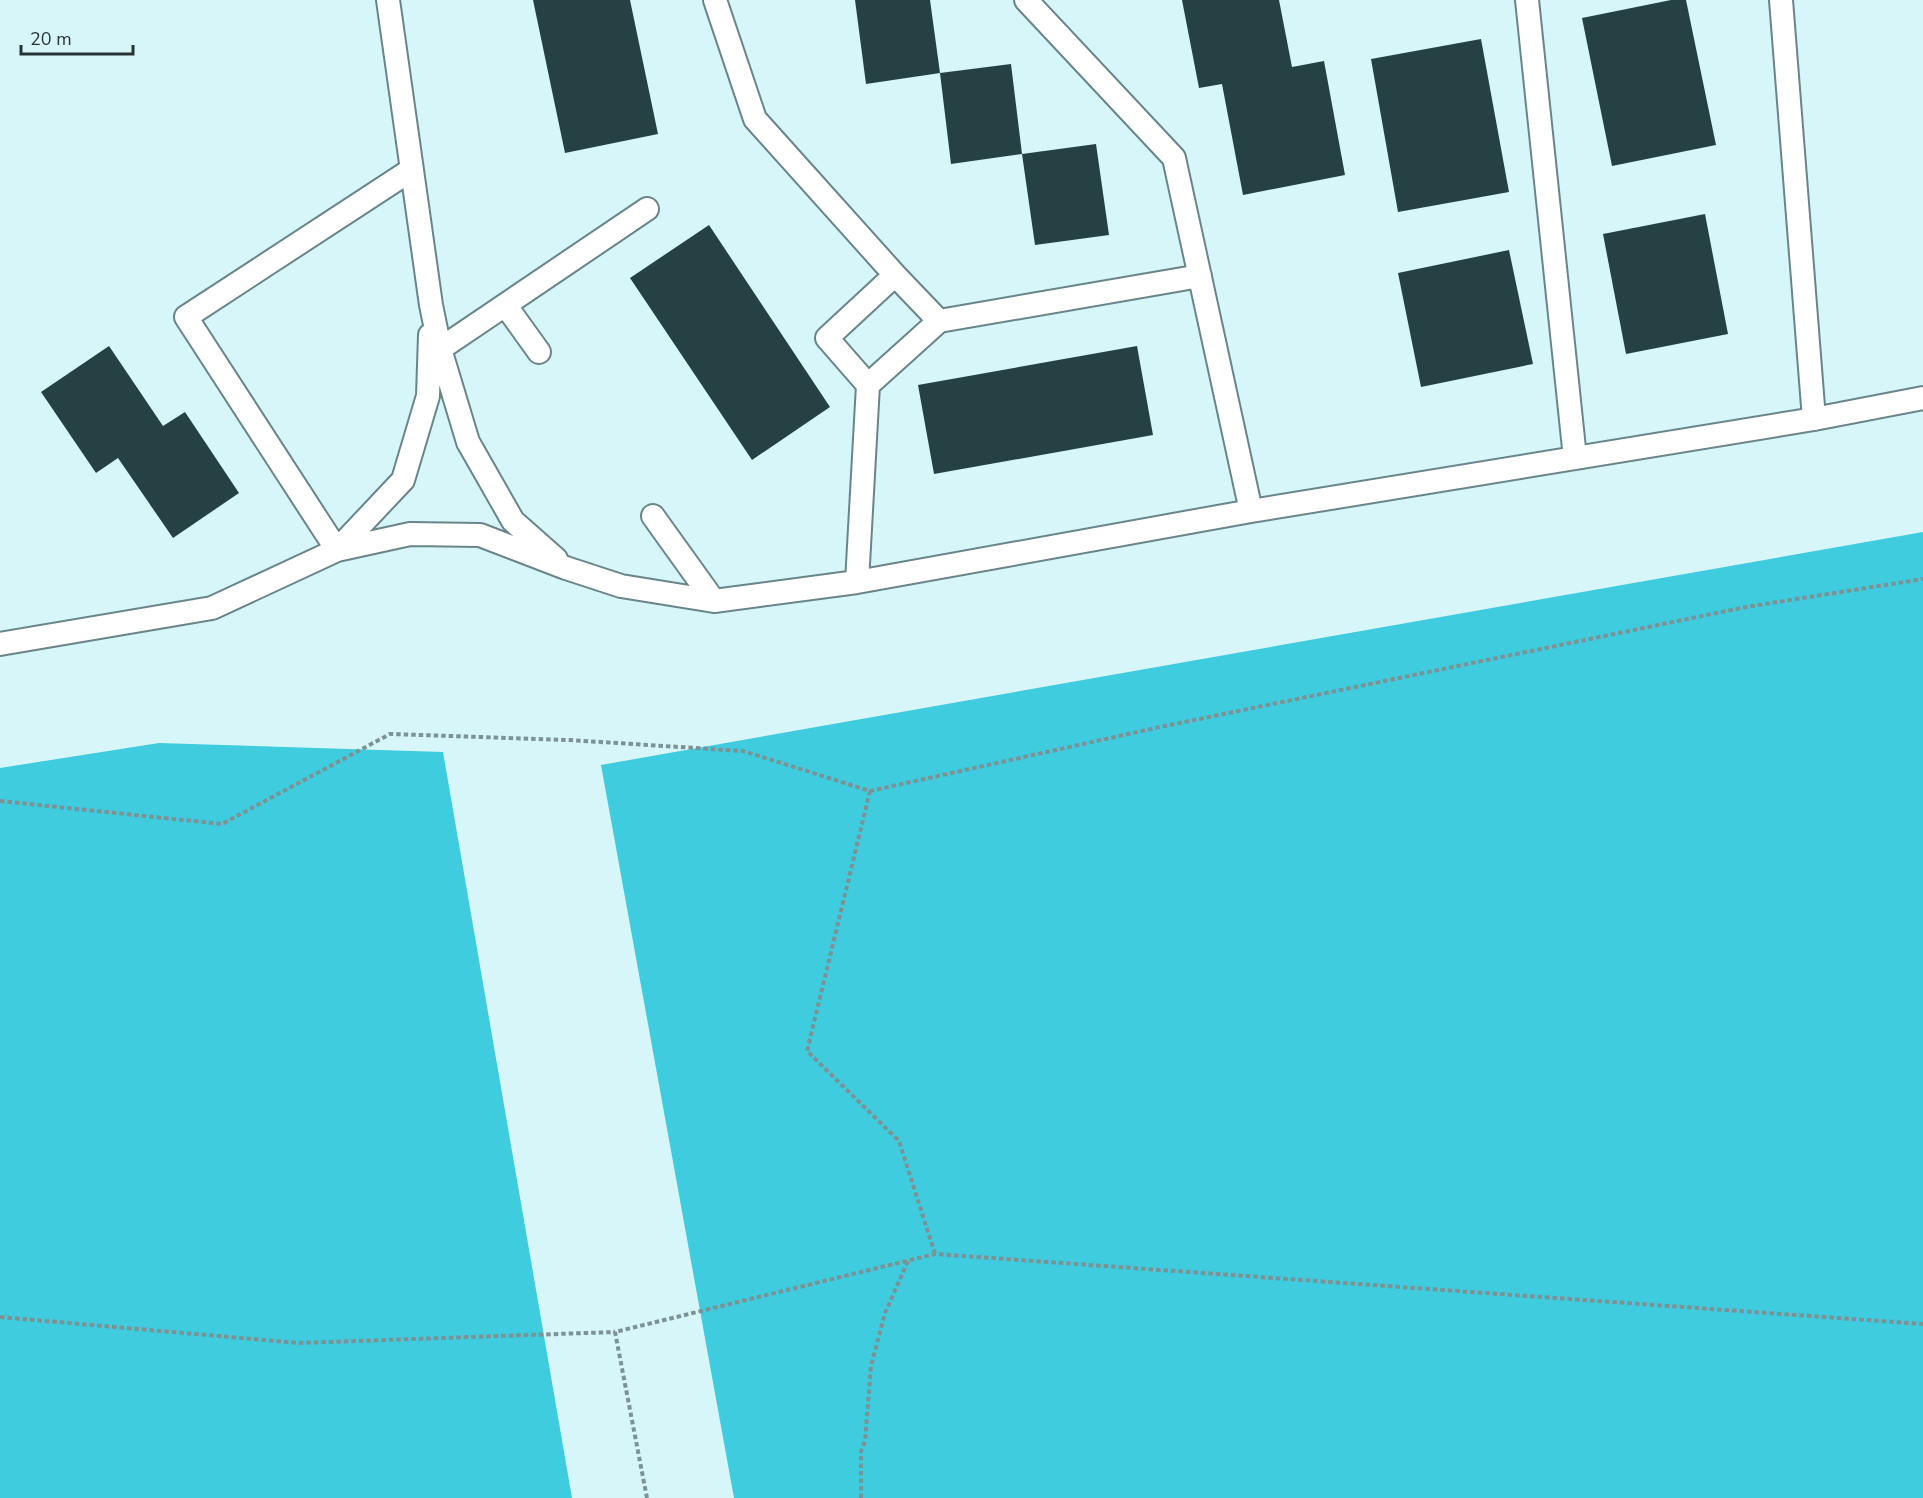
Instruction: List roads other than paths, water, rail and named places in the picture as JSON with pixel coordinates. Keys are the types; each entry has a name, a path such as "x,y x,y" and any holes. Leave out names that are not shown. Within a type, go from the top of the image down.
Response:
{"lane":[{"path":"388,0 431,305 440,349 468,442 513,521 566,567"},
{"path":"715,0 755,119 939,321"},
{"path":"1026,0 1174,158 1251,511"},
{"path":"1527,0 1575,458"},
{"path":"1781,0 1814,419"},
{"path":"337,550 186,317 411,170"},
{"path":"440,349 647,209"},
{"path":"857,582 868,385 827,338 895,275"},
{"path":"868,385 939,321 1200,276"},
{"path":"337,550 403,480 428,396 431,305"},
{"path":"506,306 539,352"},
{"path":"0,644 212,608 337,550 410,534 480,535 621,585 714,601 857,582 1251,511 1814,419 1923,398"},
{"path":"653,516 714,601"}]}
